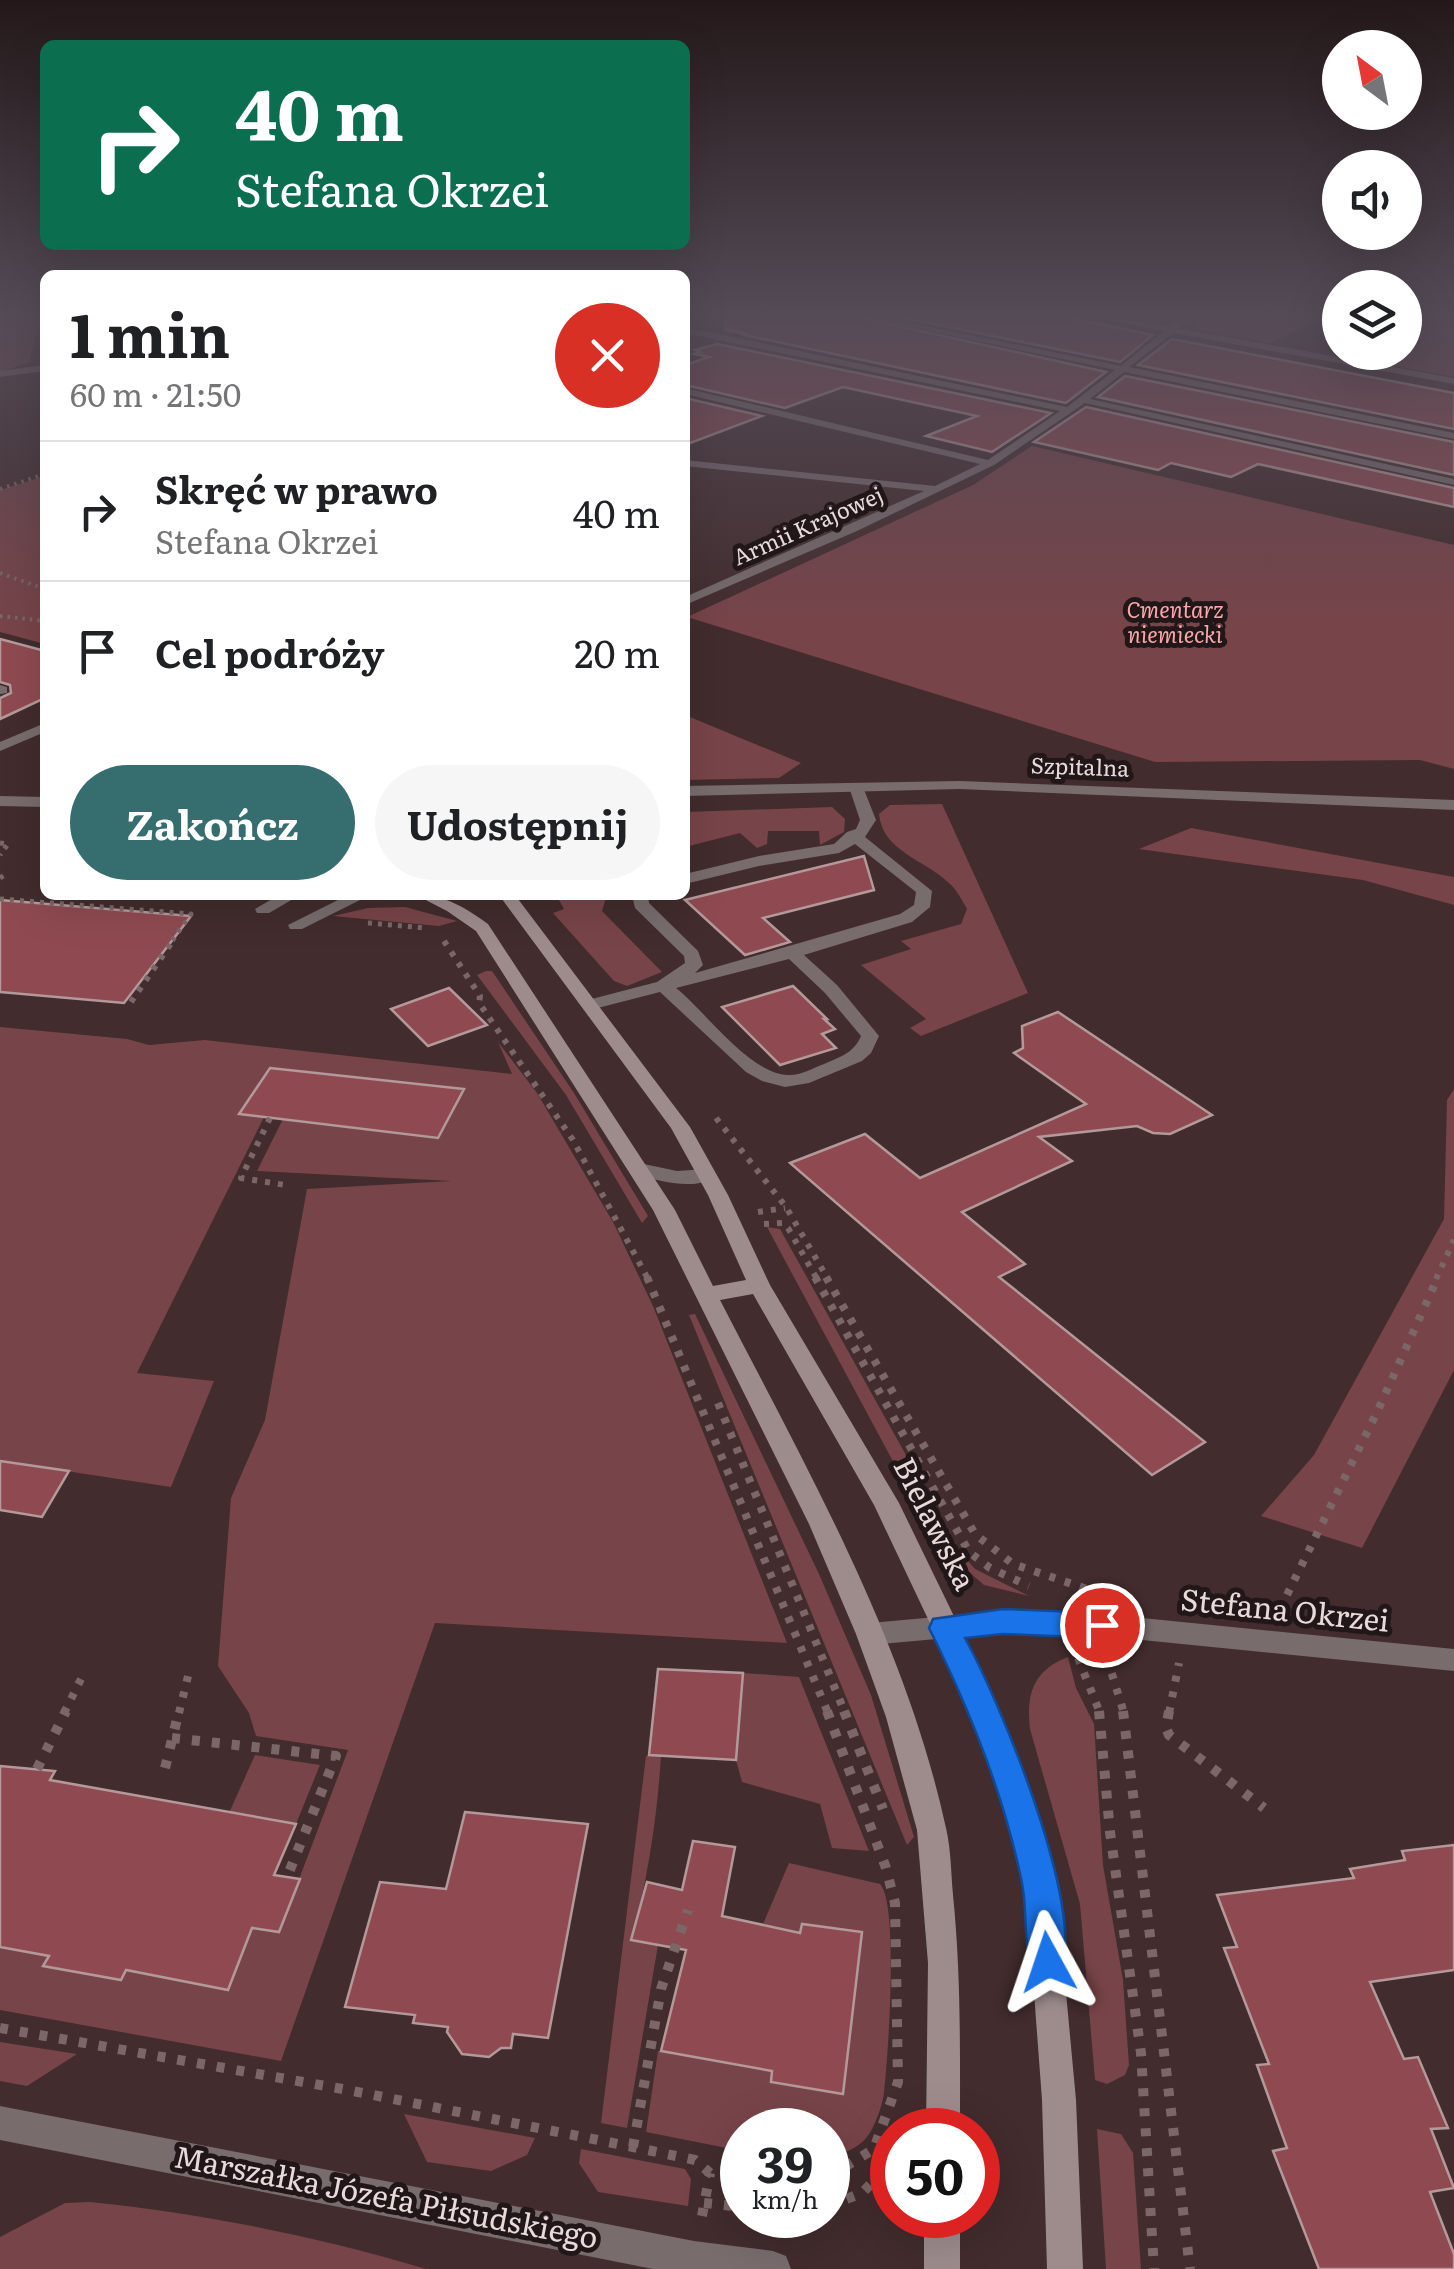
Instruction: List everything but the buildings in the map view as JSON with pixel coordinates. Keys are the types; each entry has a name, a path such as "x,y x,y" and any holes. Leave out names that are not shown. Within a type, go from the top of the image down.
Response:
{"main road":[{"path":"437,900 453,906 482,928 639,1169 708,1295 822,1524 870,1634 900,1717 932,1830 944,1963 943,2108"},
{"name":"Bielawska","path":"511,900 680,1126 759,1285 886,1503 970,1676 1011,1779 1040,1885 1059,2100 1066,2269"},
{"path":"708,1295 759,1285"},
{"path":"942,2238 942,2269"}],"street":[{"path":"800,419 990,463"},
{"name":"Armii Krajowej","path":"690,599 938,489 990,463 1055,419"},
{"path":"1168,419 1454,482"},
{"path":"1372,419 1454,436"},
{"path":"690,464 938,489"},
{"path":"0,748 40,729"},
{"name":"Szpitalna","path":"690,792 960,785 1454,805"},
{"path":"690,878 838,848 862,832 868,820 856,788"},
{"path":"0,801 40,802"},
{"path":"590,1005 792,954 906,918 922,907 924,891 853,835"},
{"path":"263,909 282,900"},
{"path":"296,925 351,900"},
{"path":"641,900 692,955 694,966 663,986"},
{"path":"663,986 686,1002 749,1068 785,1081 817,1074 854,1059 867,1048 870,1036 831,989 792,954"},
{"path":"639,1169 677,1177 707,1175"},
{"name":"Stefana Okrzei","path":"870,1634 1003,1622 1102,1625 1454,1660"},
{"name":"Marszałka Józefa Piłsudskiego","path":"0,2124 694,2259 773,2269"}],"path":[{"path":"0,489 40,476"},
{"path":"0,573 40,587"},
{"path":"0,616 40,620"},
{"path":"0,843 8,844 0,855"},
{"path":"0,899 191,914 130,1002"},
{"path":"366,923 444,930"},
{"path":"444,941 480,996 488,1000 522,1045"},
{"path":"480,996 479,1003 573,1140 650,1282 850,1764 886,1868 895,1903 898,2082 874,2149 850,2164"},
{"path":"270,1118 241,1178 284,1185"},
{"path":"756,1212 786,1208 975,1534 989,1550 1032,1572 1084,1585 1099,1599 1108,1668 1126,1720 1190,2269"},
{"path":"765,1224 783,1222 788,1228 969,1552 990,1568 1038,1590"},
{"path":"1265,1641 1378,1410 1454,1240"},
{"path":"711,1386 794,1582 886,1818"},
{"path":"1078,1658 1102,1717 1110,1832 1141,2053 1154,2269"},
{"path":"1180,1660 1166,1728 1169,1735 1264,1808"},
{"path":"37,1769 85,1670"},
{"path":"165,1768 188,1676"},
{"path":"172,1738 336,1756 286,1877"},
{"path":"904,1888 907,1908"},
{"path":"632,2147 661,1990 688,1910"},
{"path":"0,2028 632,2147 695,2160 710,2173 720,2174"},
{"path":"710,2173 703,2209 720,2208"}],"green space":[{"name":"Cmentarz niemiecki","path":"1032,446 1454,545 1454,769 1420,760 1155,762 690,618 973,485"},
{"path":"40,478 40,643 0,632 0,490"},
{"path":"690,717 801,763 779,778 690,780"},
{"path":"942,804 1028,993 921,1036 910,1028 926,1019 861,965 911,949 901,941 961,924 967,909 952,885 896,846 882,827 879,814 890,805"},
{"path":"832,807 845,819 844,832 820,845 819,831 768,831 767,844 757,848 740,833 690,846 690,812"},
{"path":"1191,828 1454,877 1454,905 1363,880 1139,849"},
{"path":"559,900 605,900 602,911 662,972 627,986 614,981 553,913 564,909"},
{"path":"405,907 457,921 439,926 333,916 368,908"},
{"path":"492,971 574,1093 648,1216 642,1223 566,1095 477,975"},
{"path":"0,1027 127,1039 149,1045 205,1040 512,1074 498,1042 537,1093 613,1222 653,1306 787,1643 435,1623 281,2061 0,2010 0,1947 227,1990 252,1928 279,1932 348,1750 256,1736 249,1713 218,1666 231,1498 265,1420 307,1189 451,1181 257,1171 283,1119 240,1113 264,1117 137,1373 214,1381 171,1487 0,1461"},
{"path":"1454,1089 1454,1370 1362,1548 1261,1516 1314,1455 1444,1219 1447,1100"},
{"path":"767,1227 780,1229 960,1552 975,1569 1029,1596 984,1585 938,1545"},
{"path":"695,1314 819,1574 871,1695 914,1837 907,1845 689,1315"},
{"path":"1068,1657 1076,1688 1094,1724 1103,1865 1123,1980 1129,2065 1125,2075 1107,2084 1095,2080 1080,1904 1030,1729 1029,1705 1034,1685 1047,1669"},
{"path":"743,1673 799,1677 869,1851 832,1848 820,1804 742,1782 736,1760"},
{"path":"255,1755 320,1765 296,1824 229,1813"},
{"path":"646,1756 661,1756 647,1871 631,1940 658,1945 627,2128 601,2123"},
{"path":"789,1863 880,1884 886,1897 891,1983 883,2097 881,2108 870,2108 870,2132 850,2149 850,2108 720,2108 720,2147 646,2132 658,2051 772,2071 772,2083 843,2094 802,1925 800,1933 763,1924"},
{"path":"0,2042 77,2054 27,2086 0,2081"},
{"path":"404,2114 535,2138 527,2155 491,2171 427,2162"},
{"path":"1097,2129 1121,2134 1133,2153 1141,2269 1106,2269"},
{"path":"581,2149 685,2169 691,2179 688,2206 598,2192 579,2163"},
{"path":"90,2202 260,2228 426,2269 0,2269 0,2237 65,2203"}],"route":[{"path":"1048,1962 1040,1885 1011,1779 970,1676 944,1628 1003,1622 1102,1625"}]}
